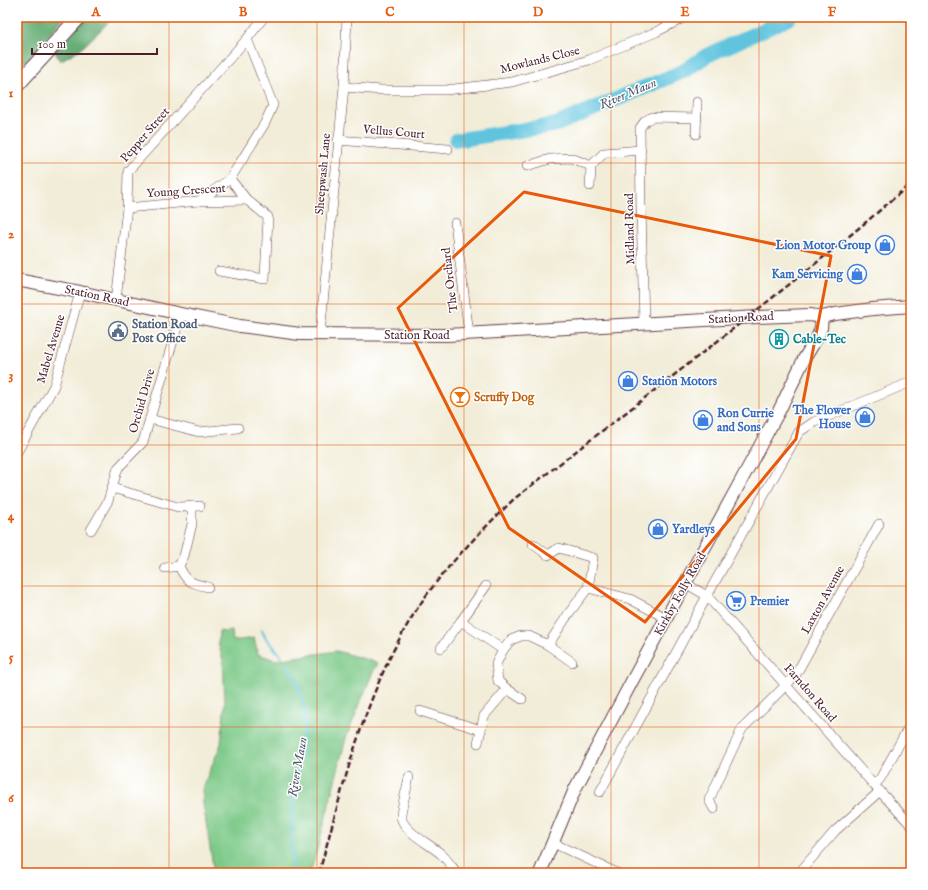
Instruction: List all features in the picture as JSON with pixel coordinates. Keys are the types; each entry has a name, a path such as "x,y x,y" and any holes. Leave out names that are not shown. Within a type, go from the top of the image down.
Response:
{"highway":[{"path":"17,85 79,17"}],"main road":[{"name":"Station Road","path":"17,280 240,326 300,334 468,334 810,315 822,317 873,309 911,306"},
{"name":"Kirkby Folly Road","path":"540,873 575,789 779,411 804,359 818,336 821,328 822,317"}],"street":[{"name":"Pepper Street","path":"116,300 127,208 128,171 247,39 264,17"},
{"name":"Sheepwash Lane","path":"320,334 344,87 347,17"},
{"name":"Mowlands Close","path":"344,87 382,90 446,90 512,82 589,60 656,32 685,17"},
{"name":"Young Crescent","path":"219,272 265,279 268,217 247,200 230,179 265,124 273,106 247,39"},
{"path":"696,134 697,102"},
{"name":"Midland Road","path":"644,324 640,128 645,121 652,117 696,118"},
{"name":"Vellus Court","path":"338,140 448,149"},
{"path":"590,186 591,166 604,153 641,150"},
{"path":"527,166 550,159 570,158 591,166"},
{"path":"199,201 230,179"},
{"name":"Young Crescent","path":"127,208 199,201 247,200"},
{"name":"The Orchard","path":"455,224 468,334"},
{"name":"Mabel Avenue","path":"17,452 54,386 80,292"},
{"name":"Orchid Drive","path":"91,530 108,501 118,468 143,442 181,314"},
{"name":"Kirkby Folly Road","path":"600,792 799,432 814,422 911,382"},
{"path":"150,419 199,432 238,428"},
{"path":"112,488 178,506 196,506 184,556 178,566"},
{"name":"Laxton Avenue","path":"714,809 709,800 742,729 795,676 879,524"},
{"path":"534,544 548,555 559,548 593,558 588,588 548,645"},
{"path":"165,568 178,566"},
{"path":"178,566 183,576 194,584 208,587"},
{"name":"Farndon Road","path":"686,583 708,596 911,825"},
{"path":"441,648 486,586"},
{"path":"588,588 630,599 666,618"},
{"path":"461,621 503,650"},
{"path":"522,699 498,681 496,664 503,650 511,640 522,636 529,636 548,645 572,662"},
{"path":"478,743 484,716 507,689"},
{"path":"420,711 481,730"},
{"path":"799,873 835,831 877,788 880,779 911,723"},
{"path":"409,778 401,816 405,825 413,833 443,855 457,873"},
{"path":"553,843 617,873"}],"highlighted area":[{"path":"524,192 831,256 796,439 645,622 509,528 398,308"}],"green space":[{"path":"17,17 64,17 17,70"},
{"path":"86,17 114,17 82,48 60,61 55,52"},
{"path":"219,631 232,631 233,641 254,638 258,654 275,660 337,651 378,663 372,674 346,738 310,873 214,873 202,789 221,744 225,702 223,660 218,643"}],"waterway":[{"name":"River Maun","path":"457,140 555,125 684,71 706,56 789,17"},
{"name":"River Maun","path":"262,630 265,637 282,657"},
{"name":"River Maun","path":"287,664 300,691 305,713 304,733 292,806 292,851 294,873"}],"railway":[{"path":"319,873 338,803 372,698 404,631 433,586 455,560 514,499 795,280 911,183"}],"place":[{"name":"Lion Motor Group","path":"885,245"},
{"name":"Kam Servicing","path":"857,274"},
{"name":"Station Road Post Office","path":"118,331"},
{"name":"Cable-Tec","path":"779,339"},
{"name":"Station Motors","path":"628,381"},
{"name":"Scruffy Dog","path":"460,397"},
{"name":"The Flower House","path":"865,417"},
{"name":"Ron Currie and Sons","path":"703,420"},
{"name":"Yardleys","path":"658,529"},
{"name":"Premier","path":"736,601"}]}
